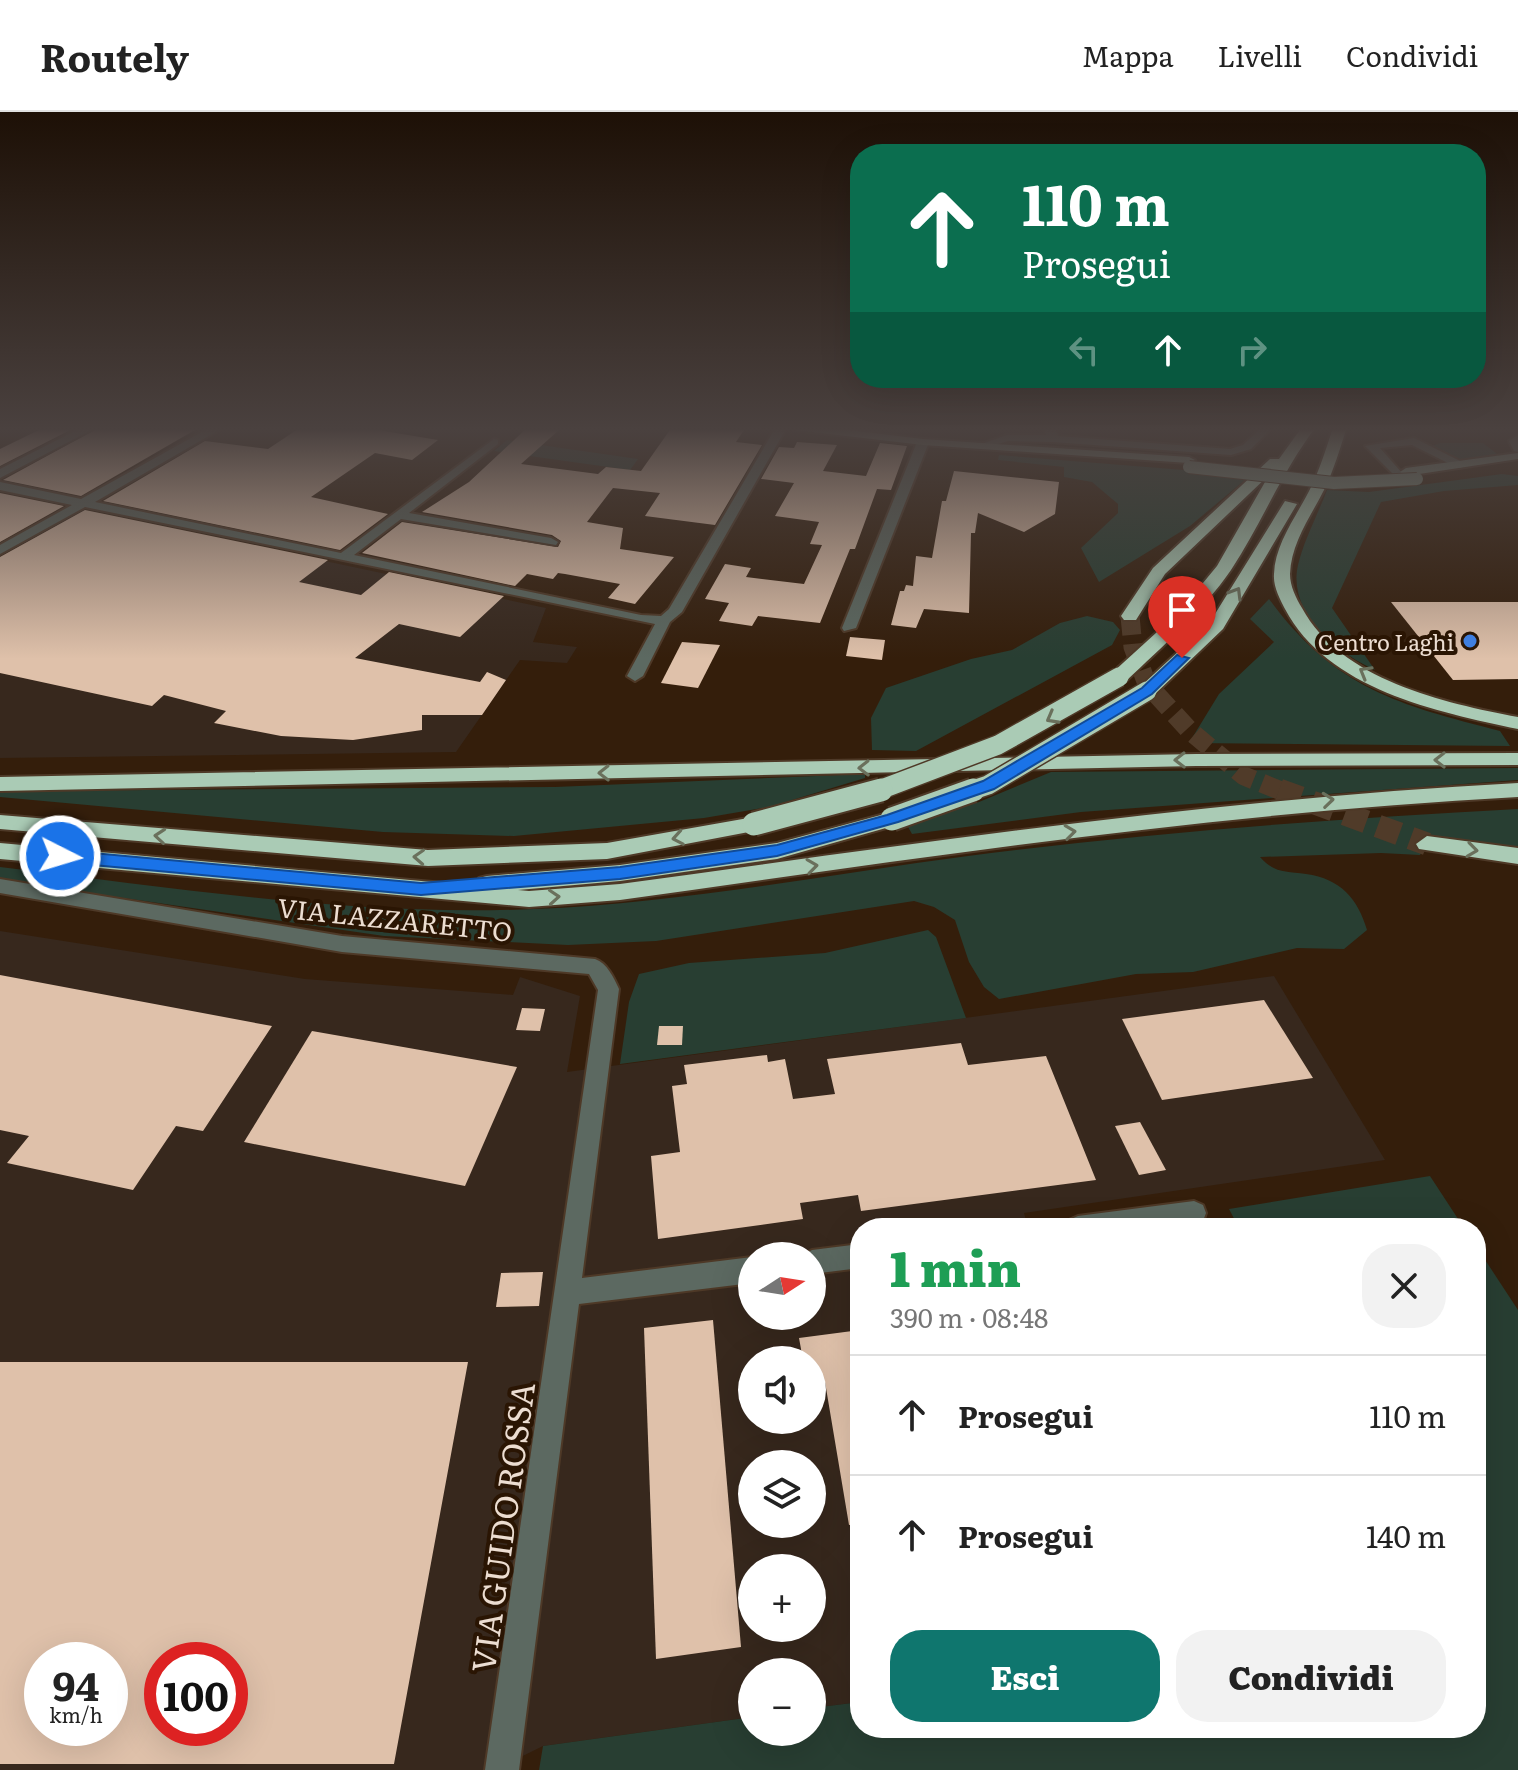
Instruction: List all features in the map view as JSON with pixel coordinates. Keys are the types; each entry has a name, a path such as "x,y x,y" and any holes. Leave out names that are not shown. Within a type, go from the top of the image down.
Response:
{"highway":[{"path":"1130,616 1159,571 1230,504"},
{"path":"0,822 428,858 607,851 754,824 872,794 955,765 1050,720 1119,677 1185,616 1224,568 1260,504"},
{"path":"421,889 620,873 777,851 892,819 988,785 1147,691 1217,625 1291,504"},
{"path":"1309,504 1290,535 1281,576 1292,610 1319,642 1387,685 1447,707 1518,723"},
{"path":"0,784 1196,760 1518,759"},
{"path":"0,851 529,899 620,892 1269,806 1379,795 1518,790"},
{"path":"1427,844 1518,856"}],"street":[{"path":"0,550 85,504"},
{"path":"88,504 641,619 664,620"},
{"path":"342,558 413,504"},
{"path":"635,676 664,620 675,612 737,504"},
{"path":"849,628 898,504"},
{"path":"399,515 551,542"},
{"name":"VIA LAZZARETTO","path":"0,886 342,944 595,967"},
{"name":"VIA GUIDO ROSSA","path":"502,1770 609,989 595,967"},
{"path":"1155,1218 1194,1213"},
{"path":"826,1260 850,1257"},
{"path":"567,1293 738,1272"}],"shaded area":[{"path":"84,510 546,608 533,642 577,647 567,663 520,660 456,752 0,758 0,557"},
{"path":"0,931 305,979 513,995 520,977 580,996 567,1072 1274,976 1385,1160 1024,1213 1025,1218 850,1218 850,1703 826,1706 826,1658 738,1658 738,1719 543,1746 494,1770 0,1770"}],"green space":[{"path":"1118,504 1216,504 1190,526 1099,582 1081,548 1118,513"},
{"path":"1321,504 1380,504 1332,608 1375,670 1331,642 1308,615 1297,583 1298,565"},
{"path":"1269,599 1318,654 1344,673 1399,701 1500,731 1510,746 1189,743 1219,694 1274,642 1250,619"},
{"path":"1087,616 1113,622 1120,630 1112,645 916,751 872,750 871,718 886,688 971,659 1012,650 1060,623"},
{"path":"1518,768 1518,780 1081,812 912,834 907,825 979,802 1051,772"},
{"path":"865,774 865,778 769,807 704,818 514,836 383,832 0,797 0,791 555,787"},
{"path":"1518,809 1518,847 1430,837 1420,855 1381,853 1260,857 1275,869 1329,880 1346,892 1359,909 1367,930 1344,949 1297,948 1193,972 1136,974 999,999 984,987 969,962 955,920 934,907 914,901 656,941 568,945 384,936 0,880 0,867 333,905 400,909 534,909 698,895 968,856 1105,840 1311,822"},
{"path":"928,930 936,937 966,1018 620,1064 629,1002 639,974 689,963 825,953"},
{"path":"1430,1176 1457,1218 1234,1218 1229,1209"},
{"path":"1486,1261 1518,1310 1518,1770 539,1770 543,1746 738,1719 738,1746 826,1746 826,1706 850,1703 850,1738 1486,1738"}],"building":[{"path":"0,504 64,506 0,542"},
{"path":"119,504 344,504 388,514 340,550"},
{"path":"434,504 600,504 587,522 623,528 620,549 674,557 635,604 608,598 620,584 558,573 553,579 527,574 515,586 362,553 402,522 558,547 561,541 552,535 422,512"},
{"path":"653,504 727,504 715,525 645,516"},
{"path":"782,504 871,504 855,549 850,549 820,623 758,616 752,626 719,621 729,603 705,599 725,564 751,568 746,577 804,584 822,545 810,544 819,522 775,516"},
{"path":"941,504 1056,504 1055,514 1024,532 978,513 975,533 971,533 969,613 924,609 916,628 891,625 900,591 904,591 906,585 913,586 916,556 932,558"},
{"path":"85,510 328,560 299,582 361,595 389,572 504,596 460,637 399,624 355,658 480,682 487,672 506,680 482,715 422,715 422,730 353,740 281,736 214,723 226,711 164,695 152,706 0,673 0,557"},
{"name":"Centro Laghi","path":"1391,602 1518,602 1518,679 1453,680"},
{"path":"850,637 885,640 882,660 846,656"},
{"path":"682,642 720,645 698,688 661,683"},
{"path":"0,975 272,1026 203,1131 176,1126 133,1190 7,1163 29,1136 0,1130"},
{"path":"1264,1000 1313,1078 1162,1100 1122,1019"},
{"path":"522,1008 545,1009 540,1031 516,1030"},
{"path":"659,1026 683,1026 682,1045 657,1045"},
{"path":"312,1031 517,1067 465,1186 244,1142"},
{"path":"961,1043 968,1065 1046,1056 1096,1180 861,1211 858,1195 800,1203 803,1219 658,1239 651,1156 680,1152 672,1086 687,1084 684,1065 767,1055 768,1062 785,1059 793,1099 835,1094 827,1059"},
{"path":"1140,1122 1166,1170 1139,1175 1115,1126"},
{"path":"543,1272 539,1306 496,1307 501,1273"},
{"path":"713,1320 738,1642 741,1647 656,1659 644,1328"},
{"path":"850,1331 850,1525 826,1388 826,1346 800,1346 799,1338"},
{"path":"0,1362 468,1362 394,1764 0,1764"}],"tunnel":[{"path":"1130,616 1133,647 1147,684 1189,730 1244,776 1279,790"},
{"path":"1279,790 1427,844"},
{"path":"1279,790 1284,792"}],"place":[{"name":"Centro Laghi","path":"1470,641"}],"route":[{"path":"60,856 421,889 620,873 777,851 892,819 988,785 1078,735 1147,691 1182,658"}]}
